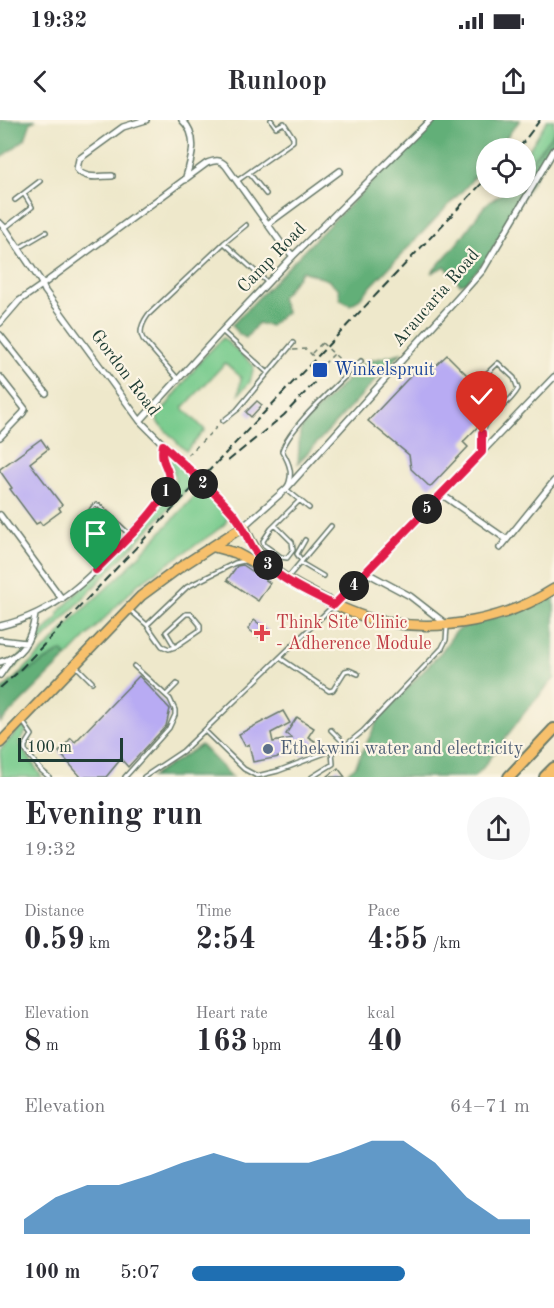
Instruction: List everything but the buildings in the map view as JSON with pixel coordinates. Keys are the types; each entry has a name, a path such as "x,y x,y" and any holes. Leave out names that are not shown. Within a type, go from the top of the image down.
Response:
{"highway":[{"path":"510,776 554,729"},
{"path":"545,777 554,768"}],"main road":[{"path":"0,743 129,608 163,579 244,526 252,547 285,579"},
{"path":"214,547 236,553 334,605 386,622 407,625 447,625 476,621 530,604 554,589"}],"street":[{"path":"112,176 81,174 77,169 79,159 123,127 146,120"},
{"path":"182,120 191,133 193,147 184,180"},
{"name":"Camp Road","path":"140,421 293,256 430,120"},
{"name":"Araucaria Road","path":"244,526 286,489 483,270 554,150"},
{"path":"0,323 19,301 184,180 215,160 224,163 293,256"},
{"path":"268,224 340,171"},
{"name":"Gordon Road","path":"2,226 140,421 244,526"},
{"path":"0,334 46,393"},
{"path":"334,605 554,377"},
{"path":"0,436 25,409 1,381"},
{"path":"0,626 35,615 83,583 158,505 166,491 170,477 161,456 163,445"},
{"path":"500,548 554,481"},
{"path":"441,494 506,539"},
{"path":"0,515 62,599"},
{"path":"367,573 410,596 447,625"},
{"path":"0,675 33,631 35,615"},
{"path":"0,640 26,643"},
{"path":"0,662 12,658"}],"lane":[{"path":"271,120 277,127 288,120"},
{"path":"237,181 293,141 284,123"},
{"path":"249,173 266,194"},
{"path":"15,200 40,181"},
{"path":"2,226 32,207 24,194"},
{"path":"178,380 143,339 140,331 142,326 148,315 246,225"},
{"path":"19,249 46,232"},
{"path":"224,243 268,283"},
{"path":"222,331 268,373"},
{"path":"223,421 237,410 293,343"},
{"path":"309,508 286,489 290,482 291,471 282,451 287,439 361,361"},
{"path":"482,452 481,440 485,426 518,388 514,378 498,363 482,378 496,392"},
{"path":"275,525 292,542 293,550 287,558 281,557 263,544 275,525 300,500"},
{"path":"83,522 94,506 98,505 130,535"},
{"path":"285,579 331,526"},
{"path":"305,540 297,554 302,562 323,576"},
{"path":"147,625 190,586 235,563 244,561 255,563"},
{"path":"144,777 178,755 334,605"},
{"path":"129,608 147,625 164,648 169,649 175,647 200,630 200,625 191,614 186,614 166,632 175,647"},
{"path":"205,730 249,773 256,776 275,772 332,752 346,745 363,731 442,648 446,640 447,625"},
{"path":"280,658 329,691 333,690 347,670 358,674"},
{"path":"75,666 92,682"},
{"path":"125,777 169,728 174,720 175,710 166,695 134,666"},
{"path":"166,695 177,684"},
{"path":"22,720 32,735 25,750 49,777"},
{"path":"331,730 346,745"},
{"path":"312,777 333,764 332,752"},
{"path":"275,772 276,777"}],"path":[{"path":"311,354 322,343 348,367"},
{"path":"289,348 306,349 314,357"},
{"path":"327,367 323,363 334,354"},
{"path":"188,455 223,421"}],"green space":[{"path":"0,120 36,120 31,122 25,139 0,159"},
{"path":"435,120 520,120 506,138 476,138 476,175 357,301 350,305 340,299 339,289 328,280 302,271 281,298 286,312 270,326 258,323 246,338 239,334 232,325"},
{"path":"547,120 554,120 554,132 536,155 536,138"},
{"path":"554,132 554,144 536,175 536,155"},
{"path":"495,198 523,198 487,259 465,283 460,284 445,266 431,273 460,240 485,205"},
{"path":"223,338 254,366 250,382 239,394 241,377 225,363 183,408 205,430 186,451 158,423 157,418 203,358"},
{"path":"401,353 298,463 300,431 306,421 365,362"},
{"path":"169,454 196,480 0,682 0,677 167,498 175,479"},
{"path":"203,487 226,509 228,516 225,524 138,584 67,657 61,651 14,679 75,617 123,573"},
{"path":"554,595 554,679 474,777 342,777 355,767 378,720 441,652 456,631 522,609"},
{"path":"62,651 67,657 0,723 0,691 14,679"},
{"path":"23,725 27,730 19,743 42,777 2,777 0,750"},
{"path":"201,745 232,777 151,777"}],"railway":[{"path":"526,138 540,120"},
{"path":"0,688 16,674 476,190"},
{"path":"228,461 284,415 317,380"}],"place":[{"name":"Winkelspruit","path":"320,370"},
{"name":"Think Site Clinic - Adherence Module","path":"262,633"},
{"name":"Ethekwini water and electricity","path":"268,749"}],"route":[{"path":"96,570 164,497 170,477 162,461 163,445 233,513 244,526 252,547 259,556 284,579 334,605 482,452 482,433"}]}
